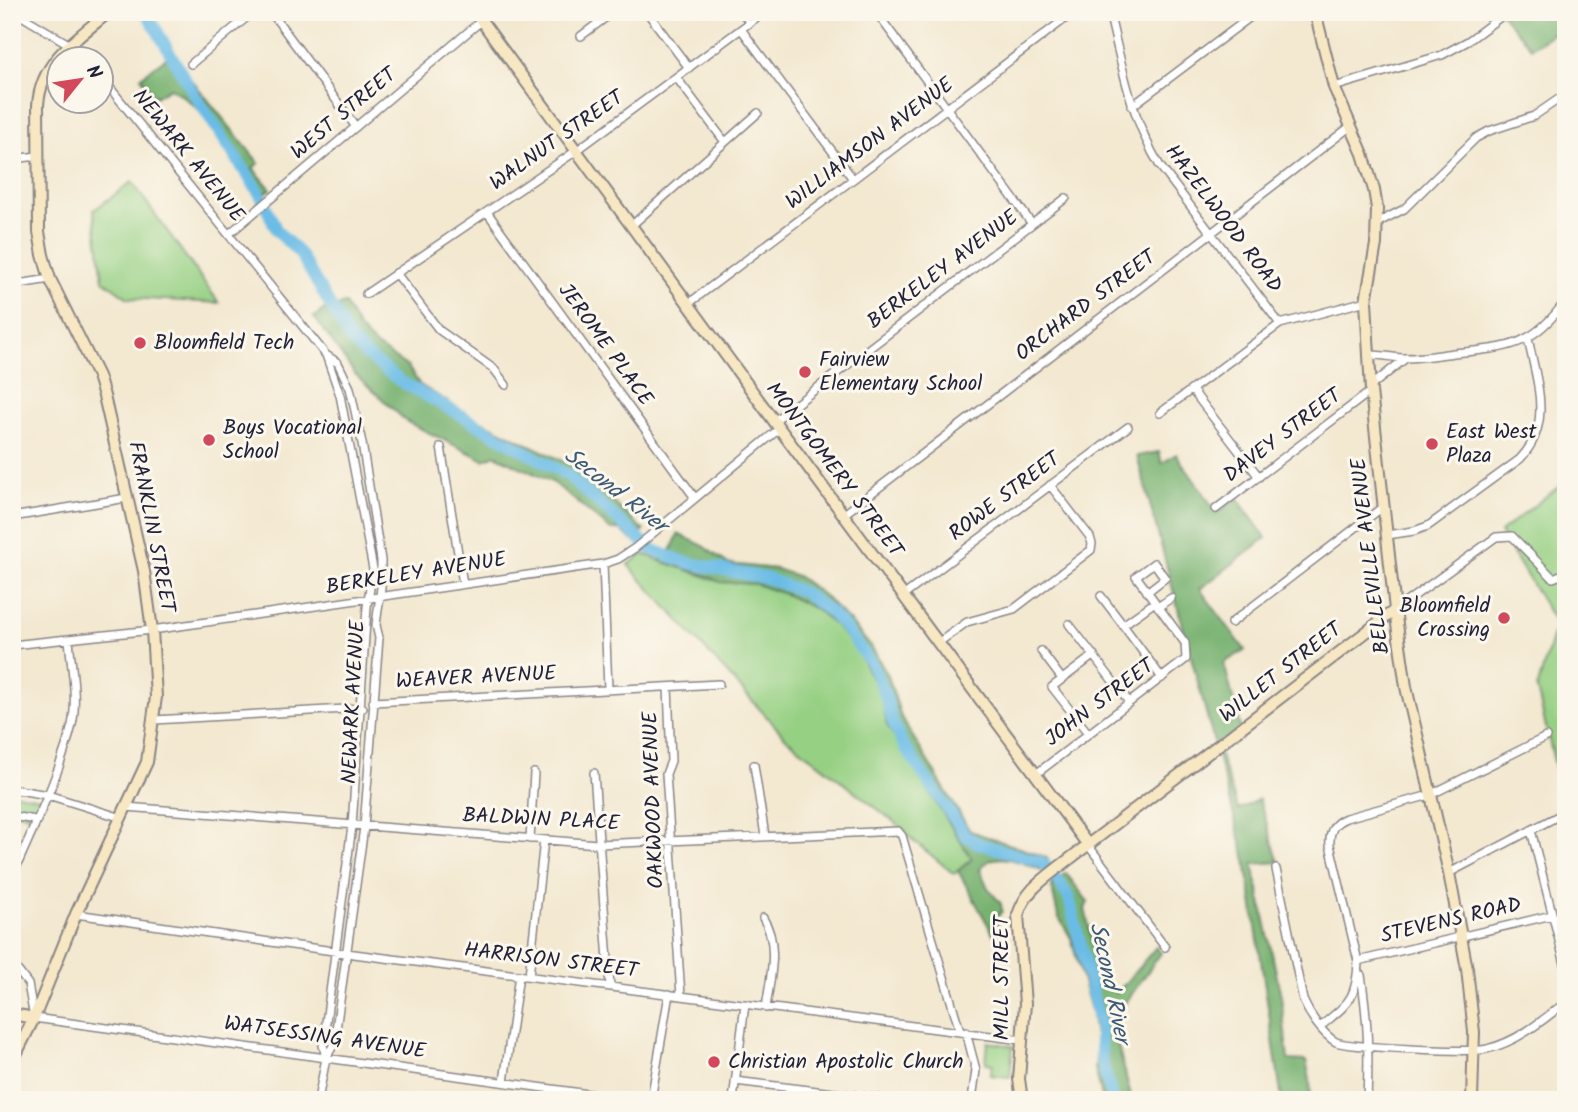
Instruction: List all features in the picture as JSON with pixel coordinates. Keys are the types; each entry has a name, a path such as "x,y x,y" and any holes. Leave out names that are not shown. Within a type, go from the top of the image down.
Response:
{"main road":[{"name":"FRANKLIN STREET","path":"12,1062 34,1018 76,914 147,762 154,720 156,697 152,630 144,571 127,498 98,376 50,279 39,232 38,104 41,85 55,60 109,12"},
{"name":"BELLEVILLE AVENUE","path":"1315,12 1334,86 1370,173 1376,199 1376,244 1366,301 1371,388 1406,687 1462,936 1474,1051 1472,1100"},
{"name":"MONTGOMERY STREET","path":"478,17 1088,845"},
{"name":"WILLET STREET","path":"1088,845 1395,610"},
{"name":"MILL STREET","path":"1022,1100 1019,1079 1025,980 1018,915 1022,902 1046,878 1088,845"},
{"name":"WATSESSING AVENUE","path":"12,1014 34,1018"}],"street":[{"path":"15,12 70,44"},
{"path":"191,64 253,12"},
{"path":"271,12 356,127"},
{"path":"580,36 613,12"},
{"path":"647,12 689,68"},
{"path":"743,12 750,23"},
{"name":"WALNUT STREET","path":"366,293 576,151 764,12"},
{"path":"876,12 1032,224"},
{"name":"WILLIAMSON AVENUE","path":"688,304 1074,12"},
{"name":"HAZELWOOD ROAD","path":"1109,12 1139,129 1154,157 1280,324"},
{"path":"1132,106 1257,12"},
{"name":"WEST STREET","path":"229,234 356,127 478,17"},
{"path":"1334,86 1442,55 1468,41 1499,18"},
{"path":"741,29 853,179"},
{"path":"676,77 725,142"},
{"path":"1377,223 1404,209 1475,138 1534,116 1566,94"},
{"name":"NEWARK AVENUE","path":"116,95 326,355 338,363 349,388 362,443 381,559 374,701 364,827 334,1044 326,1058 318,1100"},
{"path":"631,226 758,113"},
{"name":"ORCHARD STREET","path":"843,514 1351,126"},
{"path":"12,159 38,156"},
{"name":"BERKELEY AVENUE","path":"12,645 152,630 603,564 618,559 695,498 776,425 1066,198"},
{"name":"JEROME PLACE","path":"486,212 695,498"},
{"path":"396,273 439,330 495,369 506,385"},
{"path":"12,285 50,279"},
{"path":"1368,355 1406,358 1515,345 1552,320 1566,300"},
{"path":"1160,413 1280,324 1366,301"},
{"path":"1387,535 1428,526 1520,459 1530,448 1539,427 1541,404 1528,338"},
{"name":"NEWARK AVENUE","path":"326,355 340,395 373,567 352,826 323,1045 326,1058"},
{"name":"DAVEY STREET","path":"1216,509 1406,358"},
{"path":"1192,390 1259,477"},
{"name":"ROWE STREET","path":"904,596 1128,426"},
{"path":"441,447 463,584"},
{"path":"938,643 967,622 1014,610 1091,550 1090,537 1051,485"},
{"path":"12,517 127,498"},
{"path":"1231,623 1384,506"},
{"name":"WILLET STREET","path":"1395,610 1496,537 1511,536 1553,578 1566,573"},
{"path":"603,564 608,689"},
{"path":"1147,592 1156,605"},
{"path":"1101,596 1161,678"},
{"path":"1123,625 1171,598"},
{"name":"JOHN STREET","path":"1036,774 1186,659 1185,643 1156,605"},
{"path":"1069,624 1129,702"},
{"path":"12,877 48,795 72,724 74,692 69,639"},
{"path":"1041,651 1062,680"},
{"path":"1088,733 1052,687 1094,656"},
{"name":"WEAVER AVENUE","path":"154,720 361,709 374,701 719,684"},
{"name":"OAKWOOD AVENUE","path":"668,687 671,761 666,774 681,996"},
{"path":"1367,1100 1370,1046 1368,1020 1358,961 1330,845 1331,831 1346,818 1430,795 1546,737"},
{"path":"754,765 765,836"},
{"path":"530,839 534,773"},
{"path":"594,773 610,987"},
{"name":"BALDWIN PLACE","path":"12,789 124,812 598,844 898,831 902,836 963,1031"},
{"path":"1449,873 1560,815"},
{"path":"12,816 35,820"},
{"path":"1531,830 1566,968"},
{"path":"529,976 544,840"},
{"name":"MONTGOMERY STREET","path":"1088,845 1165,947"},
{"path":"1276,869 1306,1008 1320,1027 1340,1044 1474,1051 1493,1047 1527,1031 1566,1002"},
{"name":"HARRISON STREET","path":"76,914 337,952 1022,1040"},
{"name":"STEVENS ROAD","path":"1358,961 1552,915"},
{"path":"763,918 771,932 773,950 766,1008"},
{"path":"1320,1027 1345,1006 1355,993 1358,961"},
{"path":"12,963 28,984 34,1018"},
{"path":"504,1082 519,975"},
{"path":"651,1100 669,994"},
{"path":"733,1100 744,1004"},
{"name":"WATSESSING AVENUE","path":"34,1018 632,1100"},
{"path":"963,1031 976,1070 972,1100"},
{"path":"735,1081 891,1100"}],"green space":[{"path":"1500,12 1566,12 1566,25 1531,48"},
{"path":"167,57 195,84 259,163 253,168 271,189 261,196 221,136 185,97 170,88 155,97 141,77"},
{"path":"132,182 219,303 128,298 103,280 94,210"},
{"path":"345,304 359,329 375,345 408,367 420,385 475,418 577,468 644,531 632,540 620,529 611,530 554,483 495,455 484,460 407,422 355,374 314,317 325,309"},
{"path":"1159,452 1162,463 1176,454 1217,513 1237,498 1266,538 1200,589 1245,650 1224,663 1241,730 1219,752 1238,810 1259,799 1279,862 1253,864 1281,996 1288,1060 1306,1061 1311,1100 1282,1100 1246,861 1137,456"},
{"path":"1566,481 1566,812 1537,689 1556,624 1500,532"},
{"path":"678,534 702,545 728,564 776,569 797,576 822,594 872,648 888,676 901,717 970,831 1046,857 1050,864 1042,870 1001,858 986,863 980,870 988,888 1001,904 1002,911 996,919 1001,937 996,939 958,871 972,859 887,725 882,698 859,653 837,627 816,609 785,594 756,584 720,582 660,561 672,549"},
{"path":"643,554 720,582 756,584 785,594 816,609 837,627 859,653 883,698 887,725 972,859 954,874 908,836 906,831 787,739 628,565"},
{"path":"12,793 42,798 32,816 12,812"},
{"path":"1066,873 1088,902 1085,909 1098,966 1116,994 1156,947 1161,953 1112,1022 1132,1100 1103,1100 1095,1068 1097,1051 1092,1014 1071,938 1058,916 1051,884"},
{"path":"988,1042 1013,1046 1010,1077 990,1075 993,1064 986,1063"}],"waterway":[{"name":"Second River","path":"146,12 194,94 261,196 277,231 300,254 350,339 365,354 400,381 567,475 651,549 685,562 769,579 803,592 830,612 871,663 904,746 966,836 977,843 1041,862 1047,867"},
{"name":"Second River","path":"1057,879 1069,898 1099,1021 1102,1063 1113,1100"}],"place":[{"name":"Bloomfield Tech","path":"140,343"},
{"name":"Fairview Elementary School","path":"805,372"},
{"name":"Boys Vocational School","path":"209,440"},
{"name":"East West Plaza","path":"1432,444"},
{"name":"Bloomfield Crossing","path":"1504,618"},
{"name":"Christian Apostolic Church","path":"714,1062"}]}
